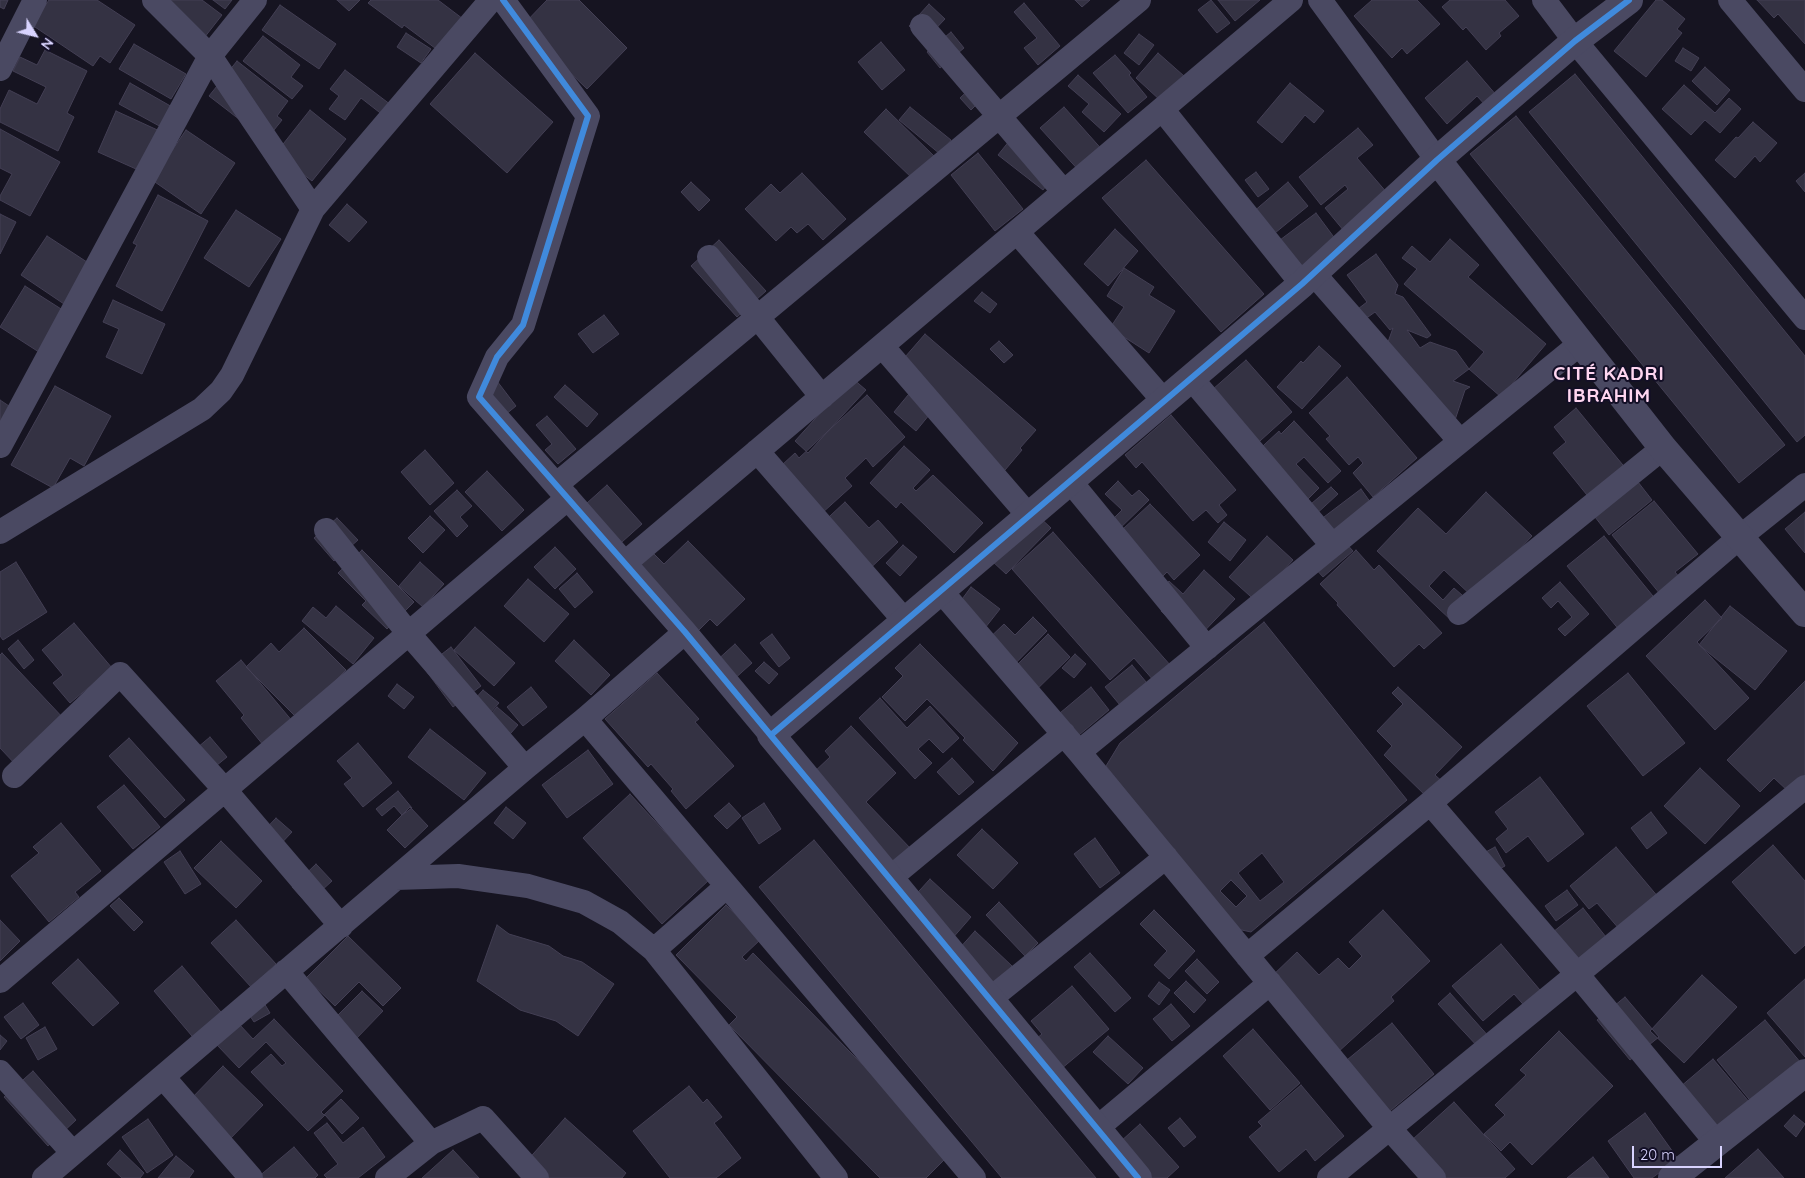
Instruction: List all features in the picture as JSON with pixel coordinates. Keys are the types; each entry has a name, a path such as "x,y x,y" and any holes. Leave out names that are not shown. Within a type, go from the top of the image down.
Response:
{"street":[{"path":"0,69 35,0"},
{"path":"154,0 210,56 313,209"},
{"path":"0,446 210,56 255,0"},
{"path":"0,532 202,409 220,391 232,375 313,209 491,0"},
{"path":"503,0 588,116 523,325 497,357 479,397 685,632 1138,1178"},
{"path":"0,981 409,634 562,491 757,317 1139,0"},
{"path":"625,563 1291,0"},
{"path":"1320,0 1437,160 1663,448 1805,613"},
{"path":"1544,0 1575,41 1805,318"},
{"path":"770,735 1308,279 1437,160 1575,41 1630,0"},
{"path":"1730,0 1805,90"},
{"path":"922,26 1064,192"},
{"path":"1162,109 1308,279 1460,441"},
{"path":"1017,232 1164,402"},
{"path":"709,258 822,397"},
{"path":"1079,752 1581,343"},
{"path":"882,346 1029,516"},
{"path":"1191,378 1332,545"},
{"path":"1459,613 1663,448"},
{"path":"757,451 905,621"},
{"path":"1070,481 1207,648"},
{"path":"1247,956 1430,803 1740,537 1805,485"},
{"path":"326,530 409,634 525,768"},
{"path":"941,591 1064,734 1390,1129 1434,1178"},
{"path":"44,1178 685,632"},
{"path":"14,776 120,674 225,790 341,926"},
{"path":"585,719 974,1178"},
{"path":"890,878 1064,734"},
{"path":"1329,1178 1805,787"},
{"path":"1430,803 1577,974 1716,1142"},
{"path":"990,999 1166,857"},
{"path":"396,878 458,876 528,886 584,902 620,922 654,950 836,1178"},
{"path":"654,950 727,886"},
{"path":"286,971 431,1143"},
{"path":"1097,1128 1270,983"},
{"path":"0,1072 73,1153"},
{"path":"1672,1178 1805,1074"},
{"path":"163,1077 250,1178"},
{"path":"387,1178 431,1143 484,1118 536,1178"}],"building":[{"path":"0,0 8,0 4,9 0,7"},
{"path":"49,0 97,0 135,25 110,63 100,56 93,66 32,25"},
{"path":"170,0 202,0 222,15 204,38"},
{"path":"213,0 232,0 225,9"},
{"path":"337,0 360,0 349,11"},
{"path":"371,0 438,0 471,25 447,57 404,25 402,28 368,3"},
{"path":"547,0 579,0 627,48 587,89 522,26"},
{"path":"1075,0 1090,0 1082,7"},
{"path":"1211,0 1230,23 1217,33 1198,10"},
{"path":"1218,0 1260,0 1235,21"},
{"path":"1372,0 1417,0 1440,24 1407,54 1402,48 1392,58 1354,16"},
{"path":"1450,0 1505,0 1519,16 1499,33 1501,36 1486,50 1466,27 1463,30 1442,7"},
{"path":"1656,0 1662,0 1685,19 1677,29 1682,33 1646,77 1614,51"},
{"path":"1757,0 1805,0 1805,44 1778,14 1774,18"},
{"path":"1024,3 1060,46 1038,65 1024,48 1037,38 1014,12"},
{"path":"929,4 945,19 924,41 909,26"},
{"path":"280,5 336,44 319,69 262,30"},
{"path":"951,32 964,48 940,68 927,52"},
{"path":"406,33 431,49 421,63 397,47"},
{"path":"1139,34 1154,45 1139,65 1124,53"},
{"path":"263,36 300,65 291,77 303,86 292,99 243,61"},
{"path":"881,42 905,70 882,90 858,62"},
{"path":"134,44 186,74 171,99 119,69"},
{"path":"1683,48 1699,58 1691,71 1675,61"},
{"path":"45,50 87,71 67,113 74,117 58,151 0,122 0,109 9,90 37,104 46,87 13,71 20,57 37,65"},
{"path":"475,53 553,122 507,173 430,104"},
{"path":"1158,53 1184,76 1161,101 1136,78"},
{"path":"1115,55 1131,73 1129,75 1147,97 1128,113 1093,73"},
{"path":"237,61 288,101 277,116 282,120 266,140 209,96"},
{"path":"1467,61 1497,96 1486,106 1477,96 1447,124 1425,98"},
{"path":"1705,67 1730,90 1717,105 1692,81"},
{"path":"345,70 395,108 388,119 361,98 345,120 329,109 339,96 330,89"},
{"path":"1575,74 1805,356 1805,435 1797,442 1529,112"},
{"path":"1078,75 1121,114 1104,132 1082,112 1089,104 1068,86"},
{"path":"977,82 988,93 971,110 960,98"},
{"path":"130,83 174,108 163,128 119,104"},
{"path":"1290,83 1324,111 1314,123 1305,115 1282,143 1257,122"},
{"path":"1684,85 1715,113 1729,98 1741,109 1720,133 1705,120 1691,135 1662,109"},
{"path":"910,107 951,140 940,154 899,120"},
{"path":"1064,107 1105,153 1083,175 1040,128"},
{"path":"886,109 935,157 914,180 864,132"},
{"path":"310,110 346,139 312,181 276,153"},
{"path":"116,111 164,133 145,173 98,152"},
{"path":"1516,116 1785,445 1739,483 1470,154"},
{"path":"1753,122 1777,143 1760,162 1755,156 1735,178 1715,160"},
{"path":"1358,128 1373,145 1357,158 1388,194 1344,231 1325,208 1348,189 1345,185 1321,205 1299,177"},
{"path":"0,129 60,162 30,216 0,200 0,196 12,174 0,168"},
{"path":"186,130 235,163 201,214 152,180"},
{"path":"1014,135 1058,170 1043,190 998,155"},
{"path":"978,153 1023,209 995,231 951,175"},
{"path":"1146,160 1264,294 1221,332 1102,198"},
{"path":"1256,172 1269,189 1258,197 1245,180"},
{"path":"802,173 846,219 823,240 808,224 797,233 791,227 776,241 745,209 771,184 780,193"},
{"path":"1805,173 1805,192 1796,181"},
{"path":"691,182 710,200 699,211 681,192"},
{"path":"1288,182 1308,206 1264,242 1245,219"},
{"path":"158,195 208,221 162,311 116,286 137,245 133,243"},
{"path":"347,204 367,222 349,242 329,225"},
{"path":"236,210 281,239 249,287 204,258"},
{"path":"1316,213 1336,240 1295,276 1272,246"},
{"path":"0,214 16,222 0,254"},
{"path":"1115,229 1138,251 1108,286 1084,264"},
{"path":"47,236 90,264 64,304 21,275"},
{"path":"1450,239 1479,265 1468,277 1546,344 1501,397 1469,369 1484,352 1404,284 1417,269 1402,258 1412,246 1430,262"},
{"path":"719,240 766,291 737,317 691,266"},
{"path":"1376,254 1398,285 1395,294 1403,297 1431,335 1427,338 1407,330 1420,348 1430,342 1456,351 1469,369 1453,381 1470,387 1465,390 1455,420 1383,356 1393,328 1390,330 1375,312 1368,317 1354,312 1367,302 1347,275"},
{"path":"1124,268 1154,287 1149,295 1175,311 1149,353 1110,328 1124,307 1107,296"},
{"path":"25,286 69,314 42,354 0,327"},
{"path":"982,292 997,304 990,313 974,301"},
{"path":"113,300 165,324 142,374 106,357 119,329 103,322"},
{"path":"604,315 619,334 593,353 578,334"},
{"path":"925,334 1036,430 994,483 934,409 916,431 894,412 913,389 892,372"},
{"path":"999,341 1013,355 1004,363 990,349"},
{"path":"1319,346 1341,366 1302,409 1277,387 1301,361 1303,363"},
{"path":"1246,360 1292,412 1250,450 1204,397"},
{"path":"1347,377 1417,458 1373,497 1353,473 1363,463 1358,457 1349,465 1326,439 1330,436 1309,413"},
{"path":"852,378 866,390 808,453 795,441"},
{"path":"497,381 516,406 500,419 480,394"},
{"path":"565,385 598,414 587,427 554,397"},
{"path":"55,386 111,416 84,466 70,458 53,488 11,465"},
{"path":"867,395 905,437 873,467 866,458 845,478 852,486 811,523 769,477 795,453 799,458"},
{"path":"0,400 15,410 0,431"},
{"path":"1576,408 1627,470 1591,500 1553,453 1566,442 1554,427"},
{"path":"1171,415 1236,490 1219,505 1227,515 1218,523 1206,510 1193,521 1142,462 1136,468 1125,455"},
{"path":"547,416 576,449 558,464 545,450 552,444 536,425"},
{"path":"1294,421 1341,471 1328,483 1304,457 1296,464 1319,488 1303,504 1250,458 1279,431 1281,434"},
{"path":"904,446 930,470 913,488 916,491 933,475 983,523 954,553 901,502 896,508 870,483"},
{"path":"425,450 454,483 430,505 401,472"},
{"path":"487,471 524,510 502,531 465,492"},
{"path":"1118,481 1132,496 1139,490 1149,500 1110,538 1102,530 1122,510 1105,494"},
{"path":"1638,482 1652,500 1609,535 1595,517"},
{"path":"607,485 642,524 612,551 577,512"},
{"path":"1331,487 1338,494 1313,517 1305,509"},
{"path":"1361,489 1378,513 1333,546 1316,523"},
{"path":"457,490 472,506 460,517 468,526 457,537 434,511"},
{"path":"1486,492 1532,536 1474,598 1444,570 1429,586 1443,600 1454,588 1470,602 1452,621 1377,551 1418,508 1446,534"},
{"path":"1654,501 1698,554 1675,572 1680,578 1660,594 1612,535"},
{"path":"845,502 869,528 878,520 898,542 862,576 816,529"},
{"path":"1150,504 1200,555 1174,580 1167,572 1153,586 1110,541"},
{"path":"1805,512 1805,553 1785,529"},
{"path":"1037,515 1051,528 1006,574 992,561"},
{"path":"430,516 445,530 423,553 408,538"},
{"path":"337,518 358,540 334,561 314,538"},
{"path":"1224,522 1246,540 1230,561 1208,542"},
{"path":"1053,532 1171,666 1154,681 1134,658 1110,680 1012,569"},
{"path":"1267,536 1293,560 1274,581 1260,605 1229,577"},
{"path":"1604,536 1657,601 1620,631 1567,566"},
{"path":"1343,540 1353,551 1323,577 1314,567"},
{"path":"688,541 745,599 717,626 710,619 691,638 634,571 653,553 664,564"},
{"path":"903,545 917,557 900,576 886,563"},
{"path":"555,547 576,569 555,589 534,567"},
{"path":"362,550 414,602 387,629 362,605 366,601 338,573"},
{"path":"1356,550 1374,570 1379,565 1442,633 1424,649 1419,644 1394,667 1320,584"},
{"path":"16,562 47,612 3,640 0,636 0,572"},
{"path":"420,562 444,584 423,607 399,586"},
{"path":"1204,570 1235,599 1194,642 1161,611 1172,598 1162,589 1169,581 1183,594"},
{"path":"577,573 593,592 575,608 559,589"},
{"path":"528,579 569,614 544,642 504,606"},
{"path":"1560,582 1589,614 1565,636 1558,629 1572,617 1558,601 1551,608 1542,598"},
{"path":"971,587 1000,609 985,628 957,606"},
{"path":"1705,600 1722,618 1697,642 1749,698 1715,730 1646,656"},
{"path":"336,606 374,638 353,664 302,621 313,607 326,618"},
{"path":"1730,606 1787,651 1755,690 1699,645"},
{"path":"1033,617 1047,631 1008,671 982,645 1004,624 1015,635"},
{"path":"1264,622 1407,800 1251,932 1237,929 1106,766 1120,743"},
{"path":"74,623 112,668 70,703 53,683 63,675 42,650"},
{"path":"475,627 515,663 494,686 454,650"},
{"path":"304,628 346,670 322,694 301,722 246,667 271,643 279,652"},
{"path":"772,634 790,658 779,667 760,643"},
{"path":"1048,634 1070,657 1026,700 1004,678"},
{"path":"18,640 34,660 24,669 8,649"},
{"path":"574,640 610,675 591,695 555,661"},
{"path":"735,644 752,663 732,681 715,662"},
{"path":"920,644 1018,743 993,771 963,740 965,738 927,699 905,721 882,697 903,676 895,668"},
{"path":"451,647 481,686 453,707 424,668"},
{"path":"2,653 65,720 17,766 0,748 0,655"},
{"path":"1075,654 1086,664 1074,678 1062,668"},
{"path":"241,660 293,722 264,746 241,718 244,715 216,681"},
{"path":"764,662 778,674 769,684 755,671"},
{"path":"1132,665 1156,694 1129,716 1105,687"},
{"path":"657,673 699,719 695,722 734,766 686,809 671,791 673,789 651,764 648,767 605,719"},
{"path":"1628,673 1685,743 1643,776 1587,706"},
{"path":"1805,681 1805,775 1789,792 1774,778 1760,792 1727,760"},
{"path":"397,684 414,697 404,709 388,696"},
{"path":"531,687 547,707 523,726 507,707"},
{"path":"1091,687 1109,710 1073,740 1054,718"},
{"path":"1398,687 1462,747 1435,775 1445,784 1430,800 1384,755 1392,746 1377,731 1403,704 1392,693"},
{"path":"483,690 499,703 489,714 474,700"},
{"path":"880,698 907,728 930,706 959,738 943,753 929,739 918,749 932,763 915,779 859,718"},
{"path":"497,707 518,725 504,741 483,723"},
{"path":"851,726 896,773 866,802 912,850 888,872 812,774 830,757 825,751"},
{"path":"430,729 486,773 464,800 408,757"},
{"path":"210,737 227,757 201,778 185,758"},
{"path":"129,738 185,800 165,818 109,756"},
{"path":"358,743 392,783 363,807 344,784 352,778 337,761"},
{"path":"588,750 613,784 567,818 542,785"},
{"path":"952,758 974,782 959,795 937,772"},
{"path":"1700,768 1740,806 1705,844 1664,806"},
{"path":"1540,777 1584,834 1548,862 1528,836 1506,853 1496,839 1508,829 1495,812"},
{"path":"124,785 160,827 133,849 97,807"},
{"path":"398,791 412,808 402,815 394,806 382,816 376,809"},
{"path":"630,794 709,880 662,924 583,838"},
{"path":"729,803 741,816 727,829 714,816"},
{"path":"764,803 781,829 759,844 742,818"},
{"path":"410,807 428,826 405,848 387,830"},
{"path":"506,807 526,823 513,839 494,823"},
{"path":"1651,812 1667,833 1647,849 1631,828"},
{"path":"276,818 292,832 275,850 259,836"},
{"path":"61,823 101,871 75,892 79,897 49,922 11,876 39,853 33,847"},
{"path":"982,829 1018,863 993,889 957,855"},
{"path":"1095,838 1120,873 1100,888 1074,854"},
{"path":"814,840 1096,1178 1002,1178 759,887"},
{"path":"221,841 262,881 236,908 194,868"},
{"path":"1773,845 1805,881 1805,945 1795,954 1732,882"},
{"path":"1495,847 1505,866 1492,873 1482,854"},
{"path":"1616,847 1659,898 1620,930 1597,903 1589,909 1570,886"},
{"path":"180,851 201,884 185,894 164,862"},
{"path":"1262,853 1284,882 1260,901 1238,873"},
{"path":"316,864 332,881 321,891 327,925 292,887"},
{"path":"930,879 971,917 951,940 910,901"},
{"path":"1231,880 1247,896 1236,907 1220,891"},
{"path":"1567,890 1578,905 1556,921 1545,906"},
{"path":"119,898 143,922 134,931 110,906"},
{"path":"999,902 1038,943 1025,956 986,915"},
{"path":"726,905 760,940 742,957 746,961 753,953 950,1154 926,1178 880,1178 729,1025 737,1017 676,955"},
{"path":"1583,908 1606,937 1566,970 1543,940"},
{"path":"1154,910 1195,951 1169,979 1154,965 1167,951 1140,924"},
{"path":"1383,910 1430,961 1391,997 1394,1001 1337,1053 1269,979 1297,952 1319,975 1338,958 1349,969 1362,956 1349,942"},
{"path":"0,920 20,941 0,961"},
{"path":"236,920 276,964 251,987 211,943"},
{"path":"497,925 509,934 549,946 563,956 582,962 614,984 578,1036 556,1021 520,1010 477,981"},
{"path":"975,931 1012,966 996,985 958,950"},
{"path":"348,936 401,988 383,1006 359,982 335,1006 306,978"},
{"path":"1501,944 1545,996 1529,1011 1514,994 1483,1021 1452,986"},
{"path":"1090,953 1131,998 1115,1012 1074,967"},
{"path":"78,959 119,1003 93,1026 52,983"},
{"path":"1197,959 1219,982 1207,994 1185,971"},
{"path":"182,966 226,1018 197,1042 154,991"},
{"path":"1702,975 1737,1007 1684,1063 1650,1031"},
{"path":"1805,979 1805,1057 1767,1013"},
{"path":"1186,981 1206,1000 1194,1013 1174,993"},
{"path":"1159,982 1170,990 1159,1005 1148,996"},
{"path":"1072,986 1109,1029 1049,1079 1024,1049 1042,1034 1031,1021"},
{"path":"362,991 383,1011 355,1040 334,1019"},
{"path":"1450,993 1490,1038 1479,1048 1438,1004"},
{"path":"1625,997 1659,1037 1630,1060 1597,1020"},
{"path":"23,1003 39,1025 21,1039 4,1017"},
{"path":"264,1003 270,1013 254,1022 248,1013"},
{"path":"1171,1004 1190,1026 1172,1041 1153,1019"},
{"path":"274,1019 343,1091 321,1112 324,1115 341,1099 359,1118 342,1134 325,1115 308,1131 251,1072 271,1054 282,1066 286,1063 266,1042 239,1068 217,1045 239,1024 253,1039"},
{"path":"1765,1020 1801,1063 1753,1104 1717,1060"},
{"path":"1392,1023 1434,1074 1384,1116 1342,1064"},
{"path":"45,1027 57,1049 38,1060 26,1038"},
{"path":"1253,1029 1300,1083 1270,1110 1223,1056"},
{"path":"1559,1031 1613,1086 1532,1165 1510,1142 1501,1151 1484,1134 1505,1115 1495,1105 1526,1075 1520,1070"},
{"path":"0,1035 7,1041 0,1050"},
{"path":"1108,1036 1143,1068 1128,1084 1093,1052"},
{"path":"1713,1059 1750,1103 1709,1137 1673,1093"},
{"path":"223,1066 263,1105 227,1142 187,1103"},
{"path":"33,1071 76,1120 48,1146 4,1097"},
{"path":"1301,1085 1344,1136 1315,1161 1306,1149 1279,1172 1249,1137 1262,1126 1258,1122"},
{"path":"689,1086 703,1103 707,1099 722,1117 714,1123 741,1158 716,1178 670,1178 633,1131"},
{"path":"1454,1102 1515,1169 1505,1178 1429,1178 1402,1149"},
{"path":"1645,1113 1678,1159 1652,1178 1634,1178 1608,1141"},
{"path":"1794,1115 1805,1124 1796,1137 1784,1126"},
{"path":"565,1118 626,1173 622,1178 544,1178 526,1162"},
{"path":"1180,1118 1196,1137 1184,1147 1168,1128"},
{"path":"148,1119 173,1155 147,1173 122,1137"},
{"path":"327,1123 343,1143 363,1127 385,1157 358,1178 327,1178 324,1175 338,1164 314,1133"},
{"path":"1140,1124 1179,1167 1167,1178 1134,1178 1110,1151"},
{"path":"294,1147 318,1175 315,1178 257,1178"},
{"path":"1758,1149 1784,1178 1725,1178"},
{"path":"120,1150 144,1173 140,1178 122,1178 107,1164"},
{"path":"453,1150 479,1178 422,1178"},
{"path":"176,1156 194,1171 189,1178 158,1178"},
{"path":"1593,1157 1609,1178 1567,1178"}],"cycle path":[{"path":"503,0 588,116 523,325 497,357 479,397 685,632 1138,1178"},
{"path":"771,735 1302,284 1437,160 1575,41 1629,0"}],"district":[{"name":"CITÉ KADRI IBRAHIM","path":"1609,385"}]}
